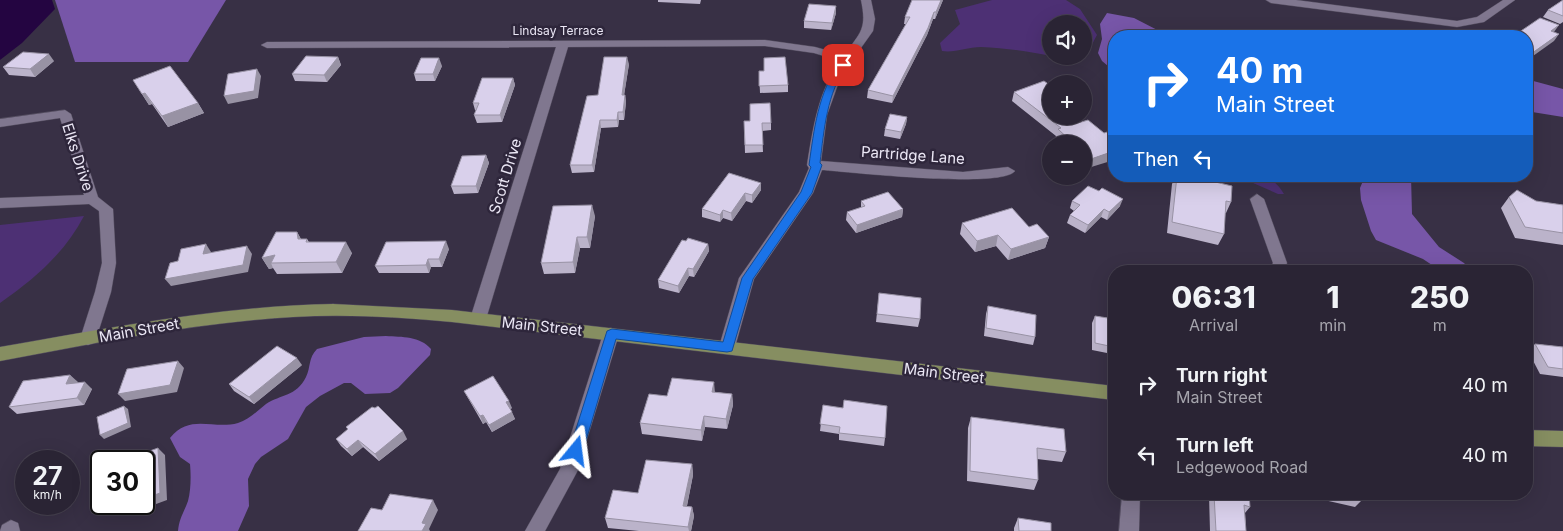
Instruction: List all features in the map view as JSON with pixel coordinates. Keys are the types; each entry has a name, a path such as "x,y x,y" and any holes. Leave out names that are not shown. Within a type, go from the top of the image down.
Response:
{"main road":[{"name":"Main Street","path":"0,354 220,317 301,310 371,310 478,319 1108,392"},
{"path":"1533,438 1563,439"}],"street":[{"path":"727,347 748,278 806,193 817,165 814,165 821,115 835,76 867,31 870,19 866,0"},
{"path":"1271,0 1457,24 1480,20 1510,0"},
{"name":"Lindsay Terrace","path":"267,45 765,43 815,50 847,60"},
{"name":"Scott Drive","path":"478,319 563,44"},
{"name":"Elks Drive","path":"0,123 65,114 92,199 106,209 110,238 109,263 88,339"},
{"name":"Partridge Lane","path":"817,165 963,176 1008,171"},
{"path":"0,203 92,199"},
{"path":"1257,199 1279,265"},
{"path":"535,531 568,472 612,334"},
{"path":"1129,531 1131,500"}],"shaded area":[{"path":"0,0 52,0 55,9 22,43 0,60"},
{"path":"55,0 226,0 188,62 75,62"},
{"path":"992,0 1066,0 1080,9 1084,15 1042,15 1042,54 981,47 942,51 940,43 960,24 955,10"},
{"path":"1107,13 1134,18 1157,30 1108,30 1108,66 1102,61 1098,53 1102,39 1100,24"},
{"path":"1092,27 1097,35 1092,44"},
{"path":"1533,81 1563,89 1563,117 1533,112"},
{"path":"1251,182 1274,182 1284,194 1278,194"},
{"path":"1362,182 1411,182 1412,214 1439,247 1466,265 1432,265 1423,259 1376,240 1371,231 1361,200 1360,188"},
{"path":"84,216 58,254 25,285 0,303 0,225"},
{"path":"386,336 416,339 431,349 430,355 398,388 390,393 365,394 351,383 344,383 320,396 306,407 288,439 261,457 255,464 248,479 249,506 238,531 178,531 188,501 191,478 190,464 180,457 170,438 178,430 194,424 229,425 242,422 266,404 298,388 308,373 312,356 317,349 364,337"}],"building":[{"path":"912,0 941,0 893,96 868,90 910,17 905,17"},
{"path":"1563,0 1563,16 1548,10"},
{"path":"809,4 836,6 832,23 804,21"},
{"path":"1540,18 1559,25 1551,31 1559,34 1533,52 1533,30 1522,30"},
{"path":"23,52 49,54 30,69 3,67"},
{"path":"306,56 338,57 324,75 292,74"},
{"path":"604,57 627,57 622,95 625,95 623,112 618,112 617,120 600,120 592,165 570,165 587,96 598,95"},
{"path":"785,57 788,85 759,86 759,71 764,71 764,58"},
{"path":"421,58 439,58 433,74 414,74"},
{"path":"170,66 198,103 162,116 145,93 142,94 133,80"},
{"path":"257,69 254,91 224,96 228,74"},
{"path":"482,78 513,78 500,115 474,115 479,103 473,103"},
{"path":"1042,82 1042,113 1014,92"},
{"path":"770,103 771,123 762,123 763,145 745,145 744,121 750,121 750,104"},
{"path":"890,114 907,117 901,132 885,129"},
{"path":"1092,123 1104,133 1108,132 1108,153 1092,159 1092,135 1064,135 1058,129 1061,128 1057,125 1092,125"},
{"path":"486,155 476,186 451,186 462,156"},
{"path":"729,173 761,183 752,195 745,193 731,213 723,210 720,215 702,209"},
{"path":"1176,182 1215,182 1232,186 1231,202 1226,201 1224,234 1172,222"},
{"path":"1088,186 1099,191 1102,188 1123,199 1109,212 1104,209 1088,225 1070,215 1080,205 1072,201"},
{"path":"1517,190 1536,201 1563,205 1563,233 1525,227 1509,197"},
{"path":"888,192 903,209 857,225 847,212 865,206 861,201"},
{"path":"592,205 587,237 577,237 573,262 541,263 553,206"},
{"path":"1012,208 1029,227 1037,224 1049,237 1011,249 998,235 977,241 962,223"},
{"path":"276,232 297,232 298,239 307,239 306,242 346,242 336,262 271,263 275,255 262,258"},
{"path":"688,238 708,244 693,269 688,268 678,286 658,280 682,240 686,241"},
{"path":"446,241 439,259 428,259 426,265 375,266 386,242"},
{"path":"206,244 203,254 247,246 243,265 165,279 170,263 178,261 181,249"},
{"path":"879,293 921,298 920,319 877,314"},
{"path":"988,306 1036,315 1035,337 986,328"},
{"path":"1095,316 1108,318 1108,346 1095,343"},
{"path":"1535,344 1563,347 1563,369 1548,367"},
{"path":"277,346 297,358 249,397 229,384"},
{"path":"178,361 170,385 118,394 127,369"},
{"path":"70,375 66,384 85,382 77,398 9,407 23,381"},
{"path":"493,376 509,401 506,402 512,412 489,425 483,415 480,416 464,391"},
{"path":"672,378 714,382 712,392 732,394 726,419 704,416 701,430 640,423 649,394 667,396"},
{"path":"844,400 887,406 885,438 839,433 840,427 820,424 823,405 843,408"},
{"path":"124,406 128,423 100,435 97,417"},
{"path":"378,406 403,431 375,454 358,440 347,449 336,439 348,429 346,427 372,407"},
{"path":"971,417 1064,429 1066,452 1037,448 1038,480 970,471"},
{"path":"158,448 160,493 155,495 155,450 152,450"},
{"path":"646,460 692,464 683,506 692,507 688,527 605,518 613,490 638,493"},
{"path":"390,494 433,500 422,523 426,524 422,531 358,531 371,508 382,510"},
{"path":"1214,500 1249,500 1250,507 1244,505 1246,531 1216,531"},
{"path":"1018,518 1051,523 1051,531 1019,531"}],"route":[{"path":"576,451 612,334 727,347 748,278 806,193 817,165 814,165 821,115 825,101 835,76 843,65"}]}
